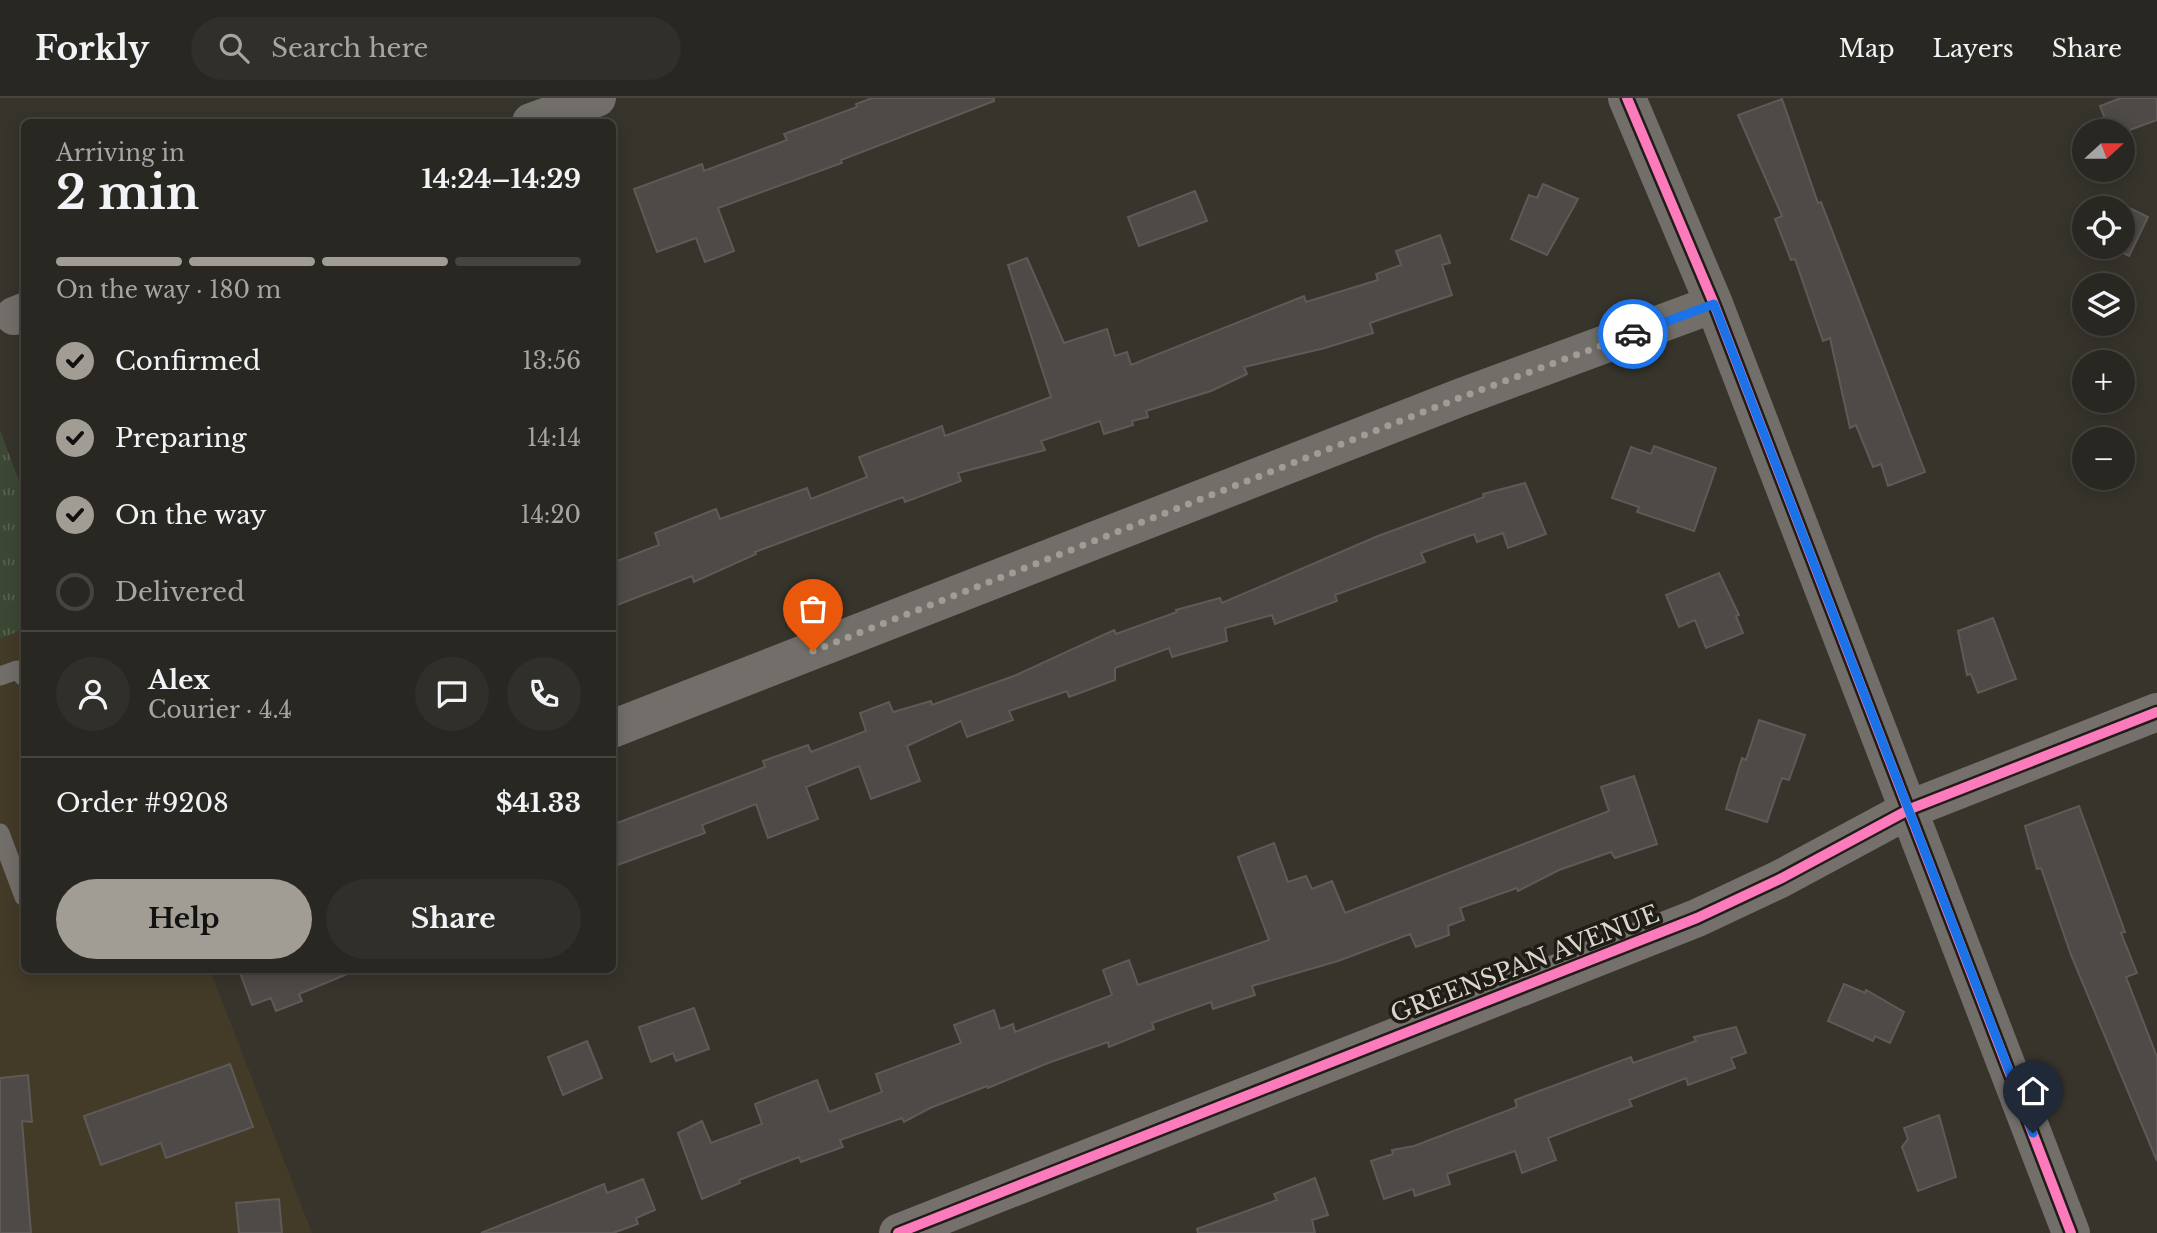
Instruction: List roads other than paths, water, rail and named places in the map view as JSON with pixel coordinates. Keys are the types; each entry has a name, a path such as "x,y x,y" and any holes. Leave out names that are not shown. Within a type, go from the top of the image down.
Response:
{"street":[{"path":"539,119 597,98"},
{"path":"1628,98 1714,304 2071,1233"},
{"path":"616,727 1459,398 1714,304"},
{"name":"GREENSPAN AVENUE","path":"898,1233 1697,918 1780,879 1910,809 2157,712"}],"lane":[{"path":"0,676 17,670 21,674"},
{"path":"0,833 21,889"}]}
